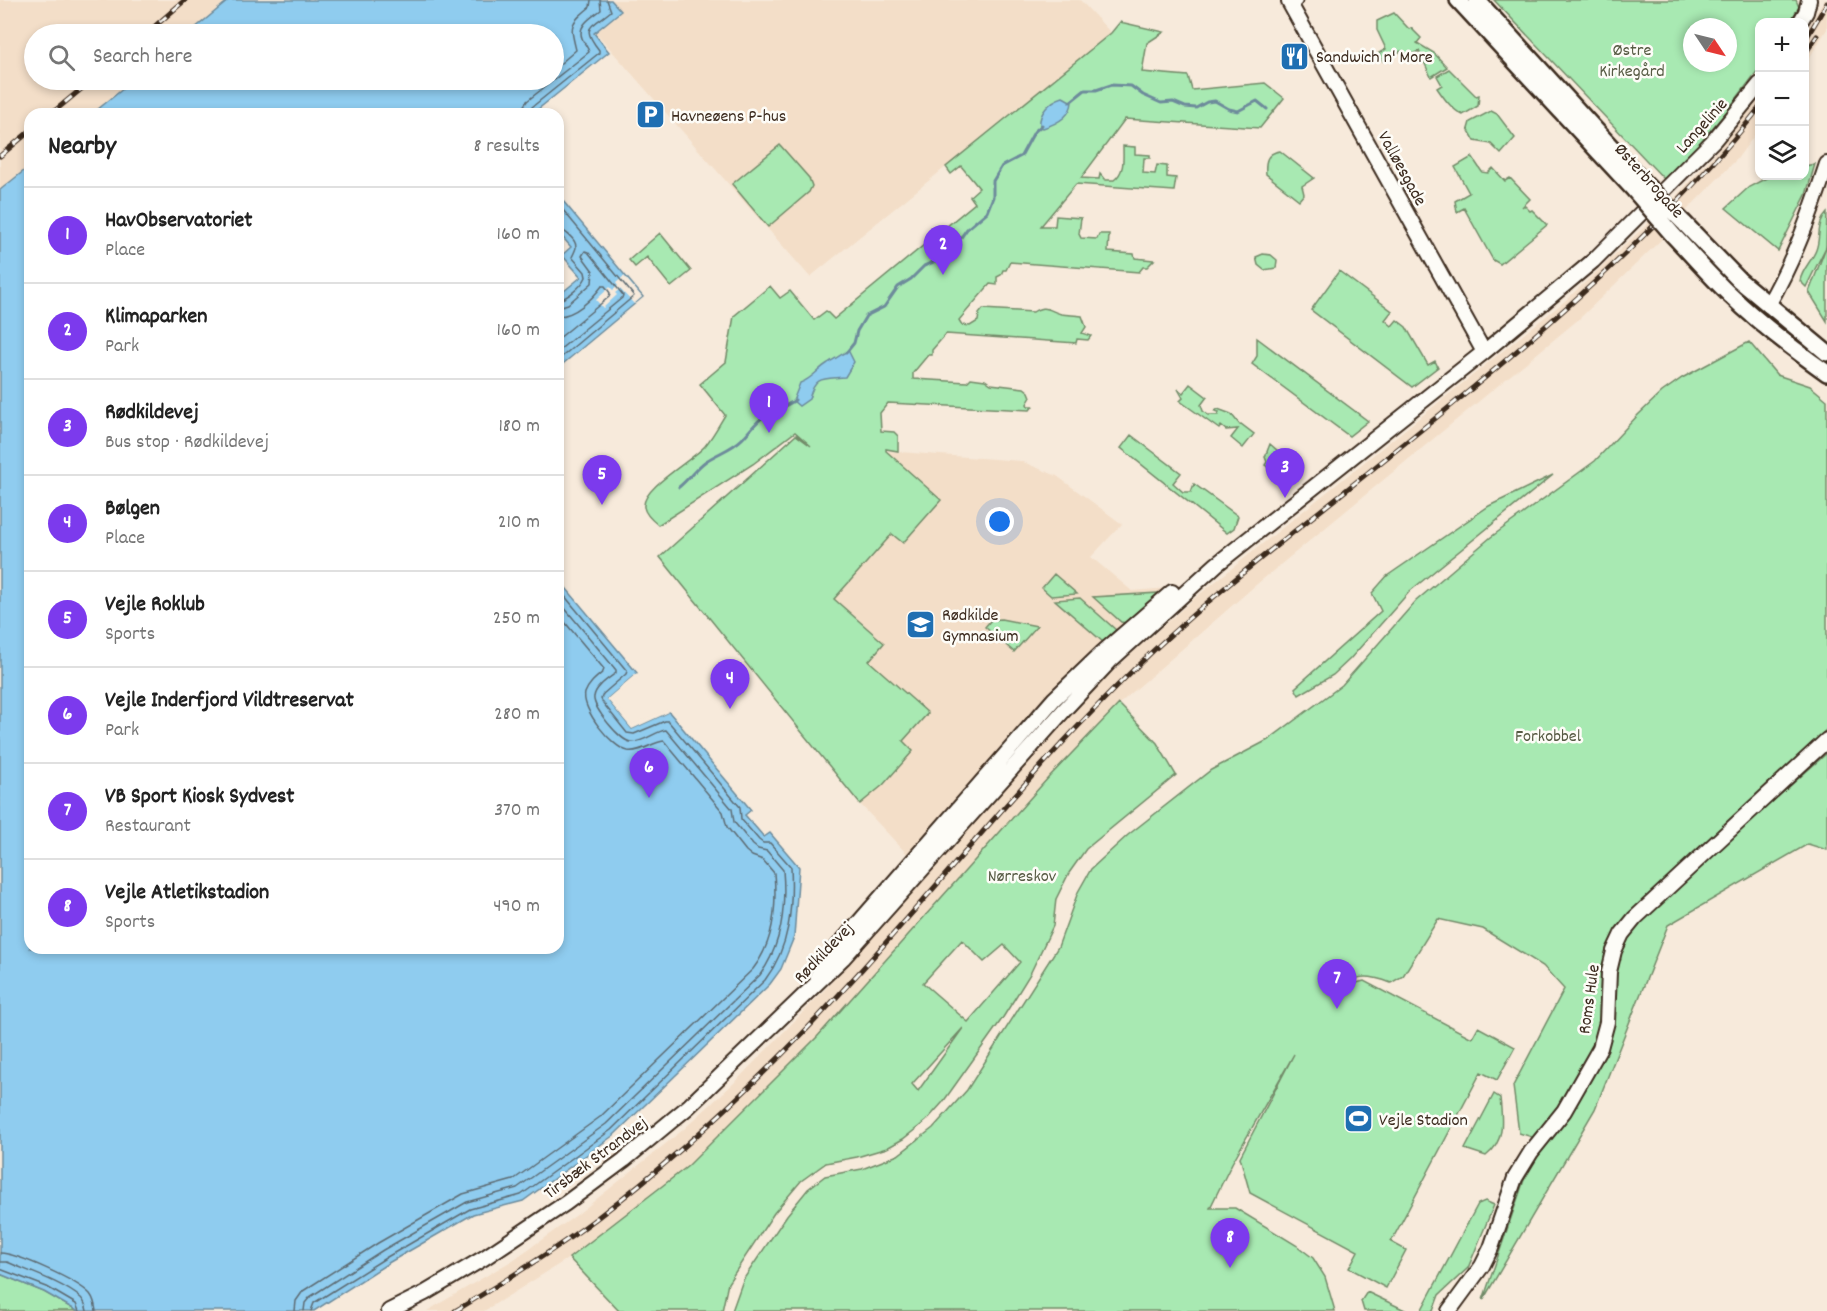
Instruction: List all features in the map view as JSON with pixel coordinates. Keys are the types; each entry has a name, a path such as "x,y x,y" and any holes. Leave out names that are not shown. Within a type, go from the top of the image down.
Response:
{"main road":[{"name":"Østerbrogade","path":"1458,0 1640,187"},
{"name":"Østerbrogade","path":"1477,0 1678,229 1729,294 1756,319 1827,373"},
{"name":"Østerbrogade","path":"1678,229 1711,252 1767,305 1827,353"}],"street":[{"path":"1802,18 1809,0"},
{"name":"Valløesgade","path":"1292,1 1484,352"},
{"name":"Langelinie","path":"1667,188 1714,140 1755,90"},
{"path":"1767,305 1799,244 1827,164"},
{"name":"Rødkildevej","path":"799,1002 843,958 1112,659 1217,564 1484,352 1593,261 1667,188"},
{"name":"Roms Hule","path":"1449,1311 1482,1266 1491,1248 1515,1178 1531,1152 1564,1111 1600,1048 1607,1022 1609,972 1614,951 1622,934 1635,918 1827,740"},
{"name":"Tirsbæk Strandvej","path":"389,1311 425,1293 484,1258 566,1203 624,1160 688,1107 799,1002"}],"shaded area":[{"path":"0,0 1080,0 1111,33 810,277 597,34 564,60 564,24 24,24 24,90 282,90 259,108 24,108 24,290 0,308"},
{"path":"1824,0 1827,0 1827,29 1809,58 1809,26"},
{"path":"1755,103 1755,134 1737,159 1663,238 1579,319 1257,584 1119,704 1049,777 817,1037 688,1166 569,1258 484,1311 427,1311 513,1260 578,1214 684,1129 734,1083 818,997 1041,747 1131,654 1195,598 1565,301 1671,202 1711,158"},
{"name":"Rødkilde Gymnasium","path":"796,435 856,484 886,451 1021,461 1057,476 1122,524 1091,557 1132,591 1169,588 908,855 860,804 660,557"}],"green space":[{"name":"Østre Kirkegård","path":"1494,0 1796,0 1799,7 1792,18 1755,18 1755,74 1696,147 1664,179"},
{"path":"1394,13 1421,38 1417,43 1434,53 1447,67 1431,77 1419,51 1410,55 1401,51 1383,61 1379,53 1386,49 1377,30 1377,21"},
{"path":"1120,22 1164,32 1147,43 1142,72 1188,76 1192,90 1265,83 1284,98 1260,128 1125,119 1081,178 1099,179 1100,174 1105,180 1114,180 1122,169 1123,146 1135,147 1135,154 1150,155 1150,158 1144,158 1143,173 1155,174 1157,165 1167,166 1167,177 1176,178 1174,191 1076,184 1041,226 1055,226 1056,216 1081,218 1079,234 1081,238 1097,239 1099,234 1109,234 1108,252 1134,254 1135,258 1154,260 1139,272 1010,262 1006,270 1003,270 997,277 997,285 990,284 959,320 962,325 970,326 978,321 983,309 1033,312 1044,308 1061,314 1082,316 1086,327 1082,333 1091,336 1088,340 1077,339 1076,343 946,334 932,350 932,355 928,355 913,373 913,379 967,382 971,378 985,380 991,384 1024,388 1031,397 1027,404 1033,406 1030,410 888,403 880,413 881,431 894,432 898,436 898,451 886,449 886,451 941,500 903,543 892,534 834,599 884,643 869,661 928,713 903,741 913,751 883,785 860,804 660,557 796,435 811,446 795,432 753,464 658,525 646,512 645,499 659,483 705,446 725,415 700,384 726,362 734,316 770,286 780,298 790,291 814,320 826,311 834,319 975,203 970,196 979,188 961,166 951,174 946,167 1111,33"},
{"path":"1449,69 1476,96 1479,95 1478,106 1463,115 1445,100 1437,88 1442,85 1437,76"},
{"path":"1491,111 1497,114 1515,138 1501,154 1491,144 1475,141 1468,129 1470,122"},
{"path":"780,145 809,178 812,186 809,192 768,227 732,184"},
{"path":"1280,151 1314,178 1302,186 1304,194 1299,200 1266,174 1267,159"},
{"path":"1472,157 1482,172 1488,173 1493,168 1505,181 1510,178 1530,199 1524,205 1547,225 1500,264 1493,260 1464,208 1457,212 1455,201 1469,193 1455,167"},
{"path":"1815,164 1806,195 1778,251 1726,208 1749,187 1762,180 1809,180 1809,165"},
{"path":"1827,213 1827,321 1809,292 1826,247 1806,287 1800,281 1816,250 1821,222"},
{"path":"660,233 691,271 671,287 647,257 635,267 629,260"},
{"path":"1263,254 1271,255 1277,260 1276,268 1264,270 1258,265 1256,257"},
{"path":"1339,271 1392,311 1385,320 1392,326 1397,320 1406,327 1428,365 1435,361 1438,367 1412,387 1311,310"},
{"path":"1257,338 1368,421 1349,436 1252,364 1257,356"},
{"name":"Forkobbel","path":"1749,342 1777,375 1810,386 1827,400 1827,729 1631,917 1611,949 1597,1046 1560,1109 1535,1138 1519,1133 1513,1086 1564,989 1543,966 1483,929 1438,919 1403,976 1391,983 1361,977 1332,989 1364,981 1472,1038 1478,1027 1515,1047 1497,1080 1481,1072 1391,1242 1406,1250 1386,1288 1349,1268 1358,1251 1250,1193 1240,1157 1294,1054 1232,1163 1210,1208 1235,1208 1313,1258 1325,1277 1335,1311 732,1311 743,1280 787,1215 808,1189 825,1176 862,1169 898,1155 933,1128 967,1090 1058,947 1078,892 1091,869 1128,835 1211,770 1268,740 1342,685 1416,601 1491,537 1595,461 1662,392 1682,378"},
{"path":"1190,384 1207,397 1201,405 1203,411 1208,415 1218,415 1219,412 1215,411 1218,409 1231,414 1240,425 1254,434 1243,448 1231,438 1238,429 1226,430 1221,426 1219,429 1180,401 1183,398 1178,389 1183,393"},
{"path":"1131,435 1181,473 1173,483 1183,492 1191,492 1194,484 1238,516 1234,528 1227,533 1121,448"},
{"path":"1270,444 1292,463 1302,466 1297,471 1300,474 1289,482 1265,465 1267,462 1265,457"},
{"path":"1553,475 1410,591 1333,675 1299,695 1295,688 1381,611 1372,593 1387,576 1489,506"},
{"path":"1054,574 1077,594 1051,596 1042,588"},
{"path":"1160,593 1126,623 1121,622 1093,597"},
{"path":"1080,598 1116,630 1103,642 1055,600"},
{"path":"1001,619 1037,626 1014,652 985,627 991,620"},
{"name":"Nørreskov","path":"1119,704 1157,743 1176,775 1086,849 1069,873 1056,899 1053,926 1030,974 1002,1019 943,1102 926,1121 887,1148 826,1163 801,1181 774,1213 728,1283 722,1311 619,1311 569,1258 688,1166 817,1037 1049,777","holes":["962,940 984,962 1004,945 1020,962 968,1022 923,983","963,1028 918,1091 912,1084"]},
{"path":"1827,753 1827,850 1808,844 1668,925 1595,1109 1483,1300 1524,1180 1605,1044 1616,951 1638,921"},
{"path":"1494,1094 1500,1098 1500,1137 1486,1156 1465,1149"},
{"path":"1485,1201 1494,1205 1468,1268 1439,1295 1433,1311 1421,1311 1478,1204"},
{"path":"0,1274 44,1292 77,1311 0,1311"},
{"path":"1367,1292 1407,1311 1364,1311 1361,1301"}],"water":[{"path":"229,0 611,0 621,11 594,33 609,52 564,88 564,24 200,24"},
{"path":"122,90 562,90 539,108 99,108"},
{"path":"1063,97 1072,102 1066,116 1058,122 1040,127 1041,117 1046,108"},
{"path":"24,171 24,954 564,954 564,586 637,673 607,699 632,729 669,712 751,810 745,815 764,837 770,833 799,867 794,937 781,969 770,984 614,1135 523,1201 473,1214 390,1262 314,1311 77,1311 44,1292 0,1274 0,190"},
{"path":"564,202 643,297 564,363 564,291 581,277 564,257 564,253 571,247 564,239"},
{"path":"848,350 854,362 845,377 821,380 814,386 809,399 799,406 793,401 800,383"}],"pier":[{"path":"624,276 642,297 634,304 620,289 603,308 596,300 610,287 613,290 618,286 616,283"},
{"path":"637,673 639,676 611,699 632,725 667,710 669,712 632,729 607,699"}],"waterway":[{"path":"1070,102 1085,90 1096,90 1111,85 1131,86 1143,95 1161,103 1173,102 1185,107 1196,108 1207,102 1215,101 1238,111 1257,101 1267,109"},
{"path":"846,353 854,343 857,331 866,316 884,307 898,287 911,279 924,266 938,260 954,247 967,229 987,212 993,197 993,181 1002,166 1021,156 1034,132 1042,125"},
{"path":"679,487 706,461 738,442 762,417 795,400"}],"railway":[{"path":"157,24 185,0"},
{"path":"1809,34 1827,3"},
{"path":"1809,48 1817,36"},
{"path":"58,108 80,90"},
{"path":"455,1311 545,1255 597,1218 651,1175 729,1106 847,986 1063,742 1154,650 1222,590 1452,405 1598,279 1683,196 1755,113"},
{"path":"0,156 24,136"}],"place":[{"name":"Sandwich n' More","path":"1295,56"},
{"name":"Havneøens P-hus","path":"650,115"},
{"name":"Klimaparken","path":"943,275"},
{"name":"HavObservatoriet","path":"769,433"},
{"name":"Rødkildevej","path":"1285,498"},
{"name":"Vejle Roklub","path":"602,505"},
{"name":"Rødkilde Gymnasium","path":"921,624"},
{"name":"Bølgen","path":"730,709"},
{"name":"Vejle Inderfjord Vildtreservat","path":"649,798"},
{"name":"VB Sport Kiosk Sydvest","path":"1337,1009"},
{"name":"Vejle Stadion","path":"1358,1119"},
{"name":"Vejle Atletikstadion","path":"1230,1268"}]}
